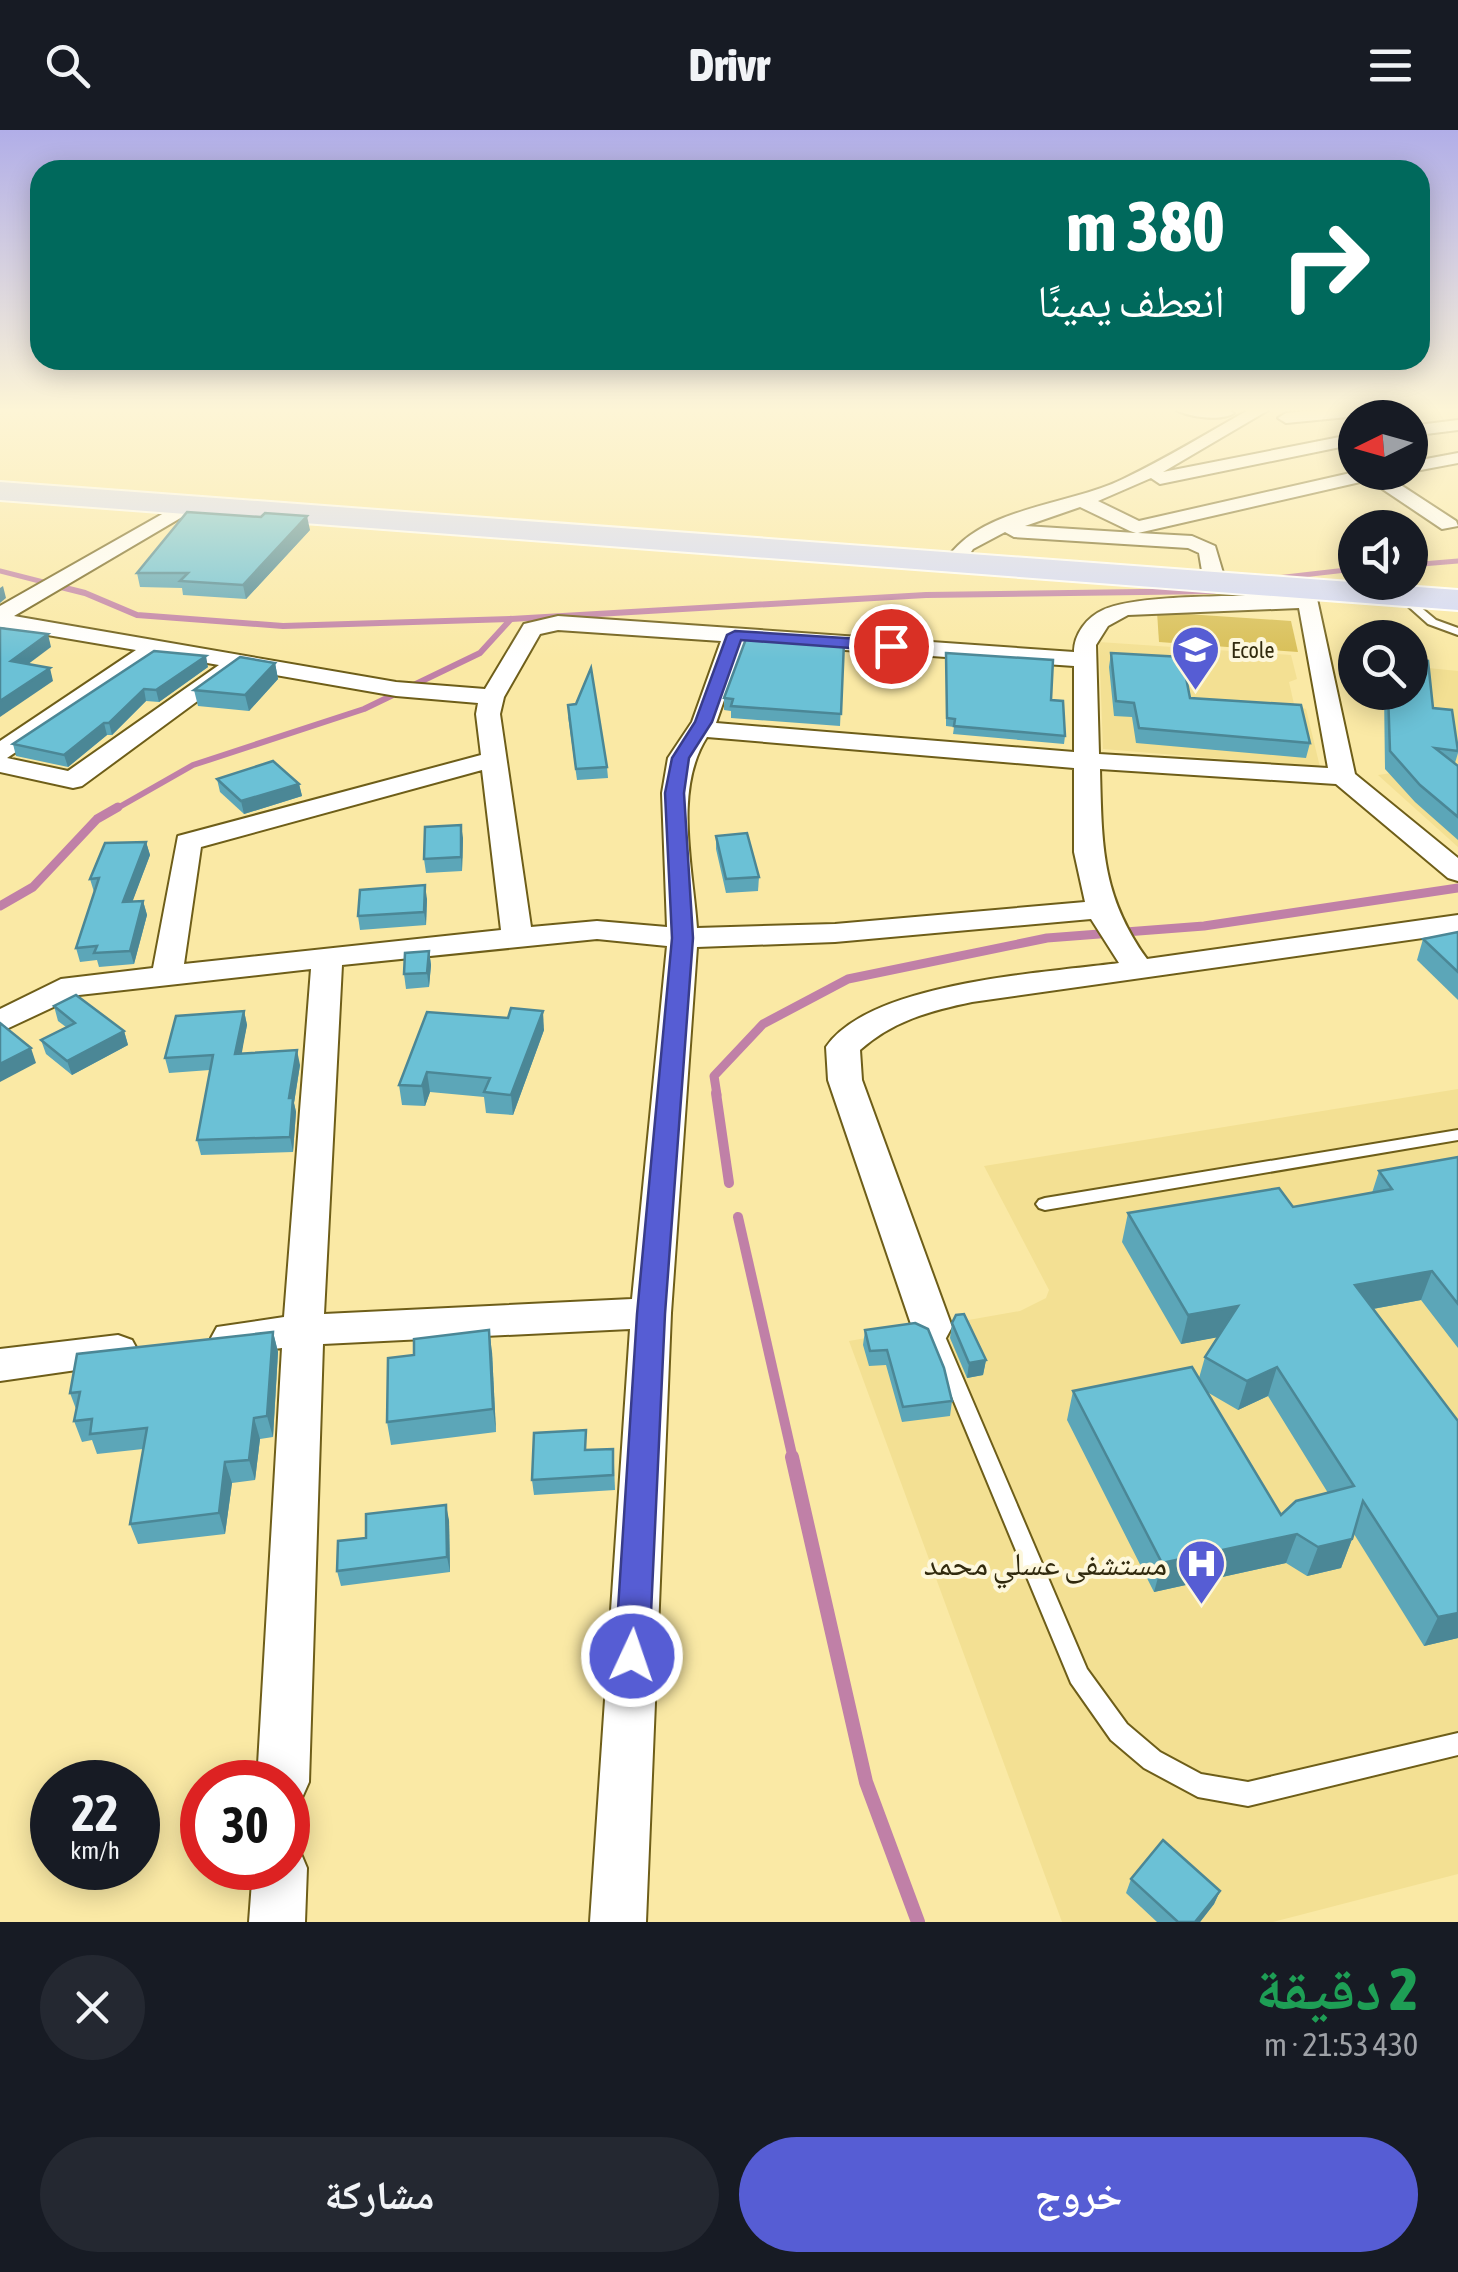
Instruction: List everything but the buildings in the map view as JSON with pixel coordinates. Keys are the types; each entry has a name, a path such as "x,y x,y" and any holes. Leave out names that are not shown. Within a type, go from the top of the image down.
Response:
{"main road":[{"path":"8,492 1215,583 1338,596"},
{"path":"1428,598 1458,600"}],"street":[{"path":"954,563 964,545 993,530 1109,492"},
{"path":"1084,501 1137,527 1284,492"},
{"path":"1400,492 1450,525"},
{"path":"0,617 187,506"},
{"path":"993,530 1192,542 1208,550 1215,583"},
{"path":"1137,966 1111,930 1088,852 1085,660 1090,629 1103,616 1126,609 1307,595 1343,777"},
{"path":"0,617 396,689 492,697"},
{"path":"517,936 488,714 492,697 532,629 542,624 1085,660"},
{"path":"618,1922 651,1314 683,938 675,793 680,758 699,729 735,635"},
{"path":"0,752 156,647"},
{"path":"0,764 73,780 238,661"},
{"path":"699,729 1343,777 1458,872"},
{"path":"167,975 188,842 494,759"},
{"path":"0,1022 72,986 517,936 597,930 683,938 836,933 1102,909"},
{"path":"932,1327 845,1080 843,1047 868,1024 902,1006 1137,966 1458,924"},
{"path":"284,1760 303,1330 328,957"},
{"path":"0,1365 303,1330 651,1314"},
{"path":"277,1922 279,1890"}],"lane":[{"path":"1406,600 1432,622 1458,632"},
{"path":"1045,1204 1458,1135"},
{"path":"932,1327 1079,1676 1119,1732 1152,1760 1198,1785 1248,1794 1458,1744"}],"shaded area":[{"path":"1157,612 1291,621 1298,652 1159,642"},
{"name":"Ecole","path":"1099,642 1291,655 1297,679 1289,682 1294,704 1306,709 1320,767 1103,749"},
{"path":"1428,668 1458,671 1458,847 1378,775 1432,767"},
{"name":"مستشفى عسلي محمد","path":"1458,1089 1458,1874 1273,1922 1062,1922 849,1341 1020,1311 1046,1298 1049,1290 984,1166"}],"waterway":[{"path":"1428,564 1458,561"},
{"path":"0,571 55,585"},
{"path":"1268,579 1338,571"},
{"path":"45,583 85,593 137,615 283,626 511,619"},
{"path":"511,619 926,595 1214,591"},
{"path":"114,810 193,765 364,709 480,653 511,619"},
{"path":"0,906 33,887 97,819 118,807"},
{"path":"717,1095 714,1076 763,1024 848,979 1047,938 1204,926 1458,888"},
{"path":"716,1093 729,1183"},
{"path":"738,1217 793,1459"},
{"path":"792,1457 866,1782 918,1922"}],"place":[{"name":"Ecole","path":"1196,692"},
{"name":"مستشفى عسلي محمد","path":"1202,1606"}],"route":[{"path":"632,1656 651,1314 683,938 675,793 680,758 704,722 735,635 891,646"}]}
